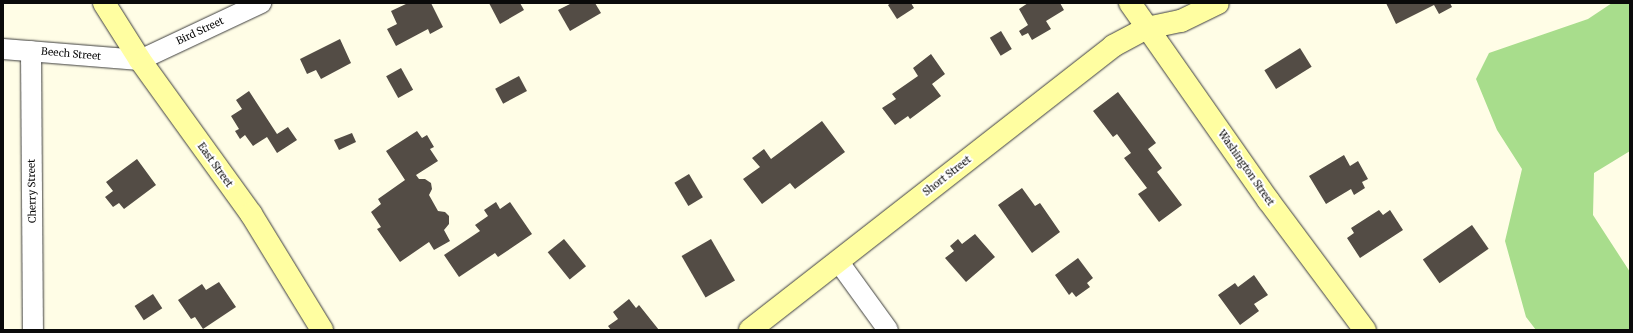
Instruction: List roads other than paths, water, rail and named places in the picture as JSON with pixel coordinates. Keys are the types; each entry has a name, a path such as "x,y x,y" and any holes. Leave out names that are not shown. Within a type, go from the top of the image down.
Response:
{"street":[{"name":"East Street","path":"104,3 140,60 251,214 322,330"},
{"name":"Bird Street","path":"140,60 261,3"},
{"name":"Washington Street","path":"1130,3 1268,200 1365,330"},
{"name":"Short Street","path":"750,330 1113,46 1147,28 1180,21 1218,3"},
{"name":"Beech Street","path":"3,49 140,60"},
{"name":"Cherry Street","path":"31,51 32,330"},
{"path":"838,261 888,330"}]}
